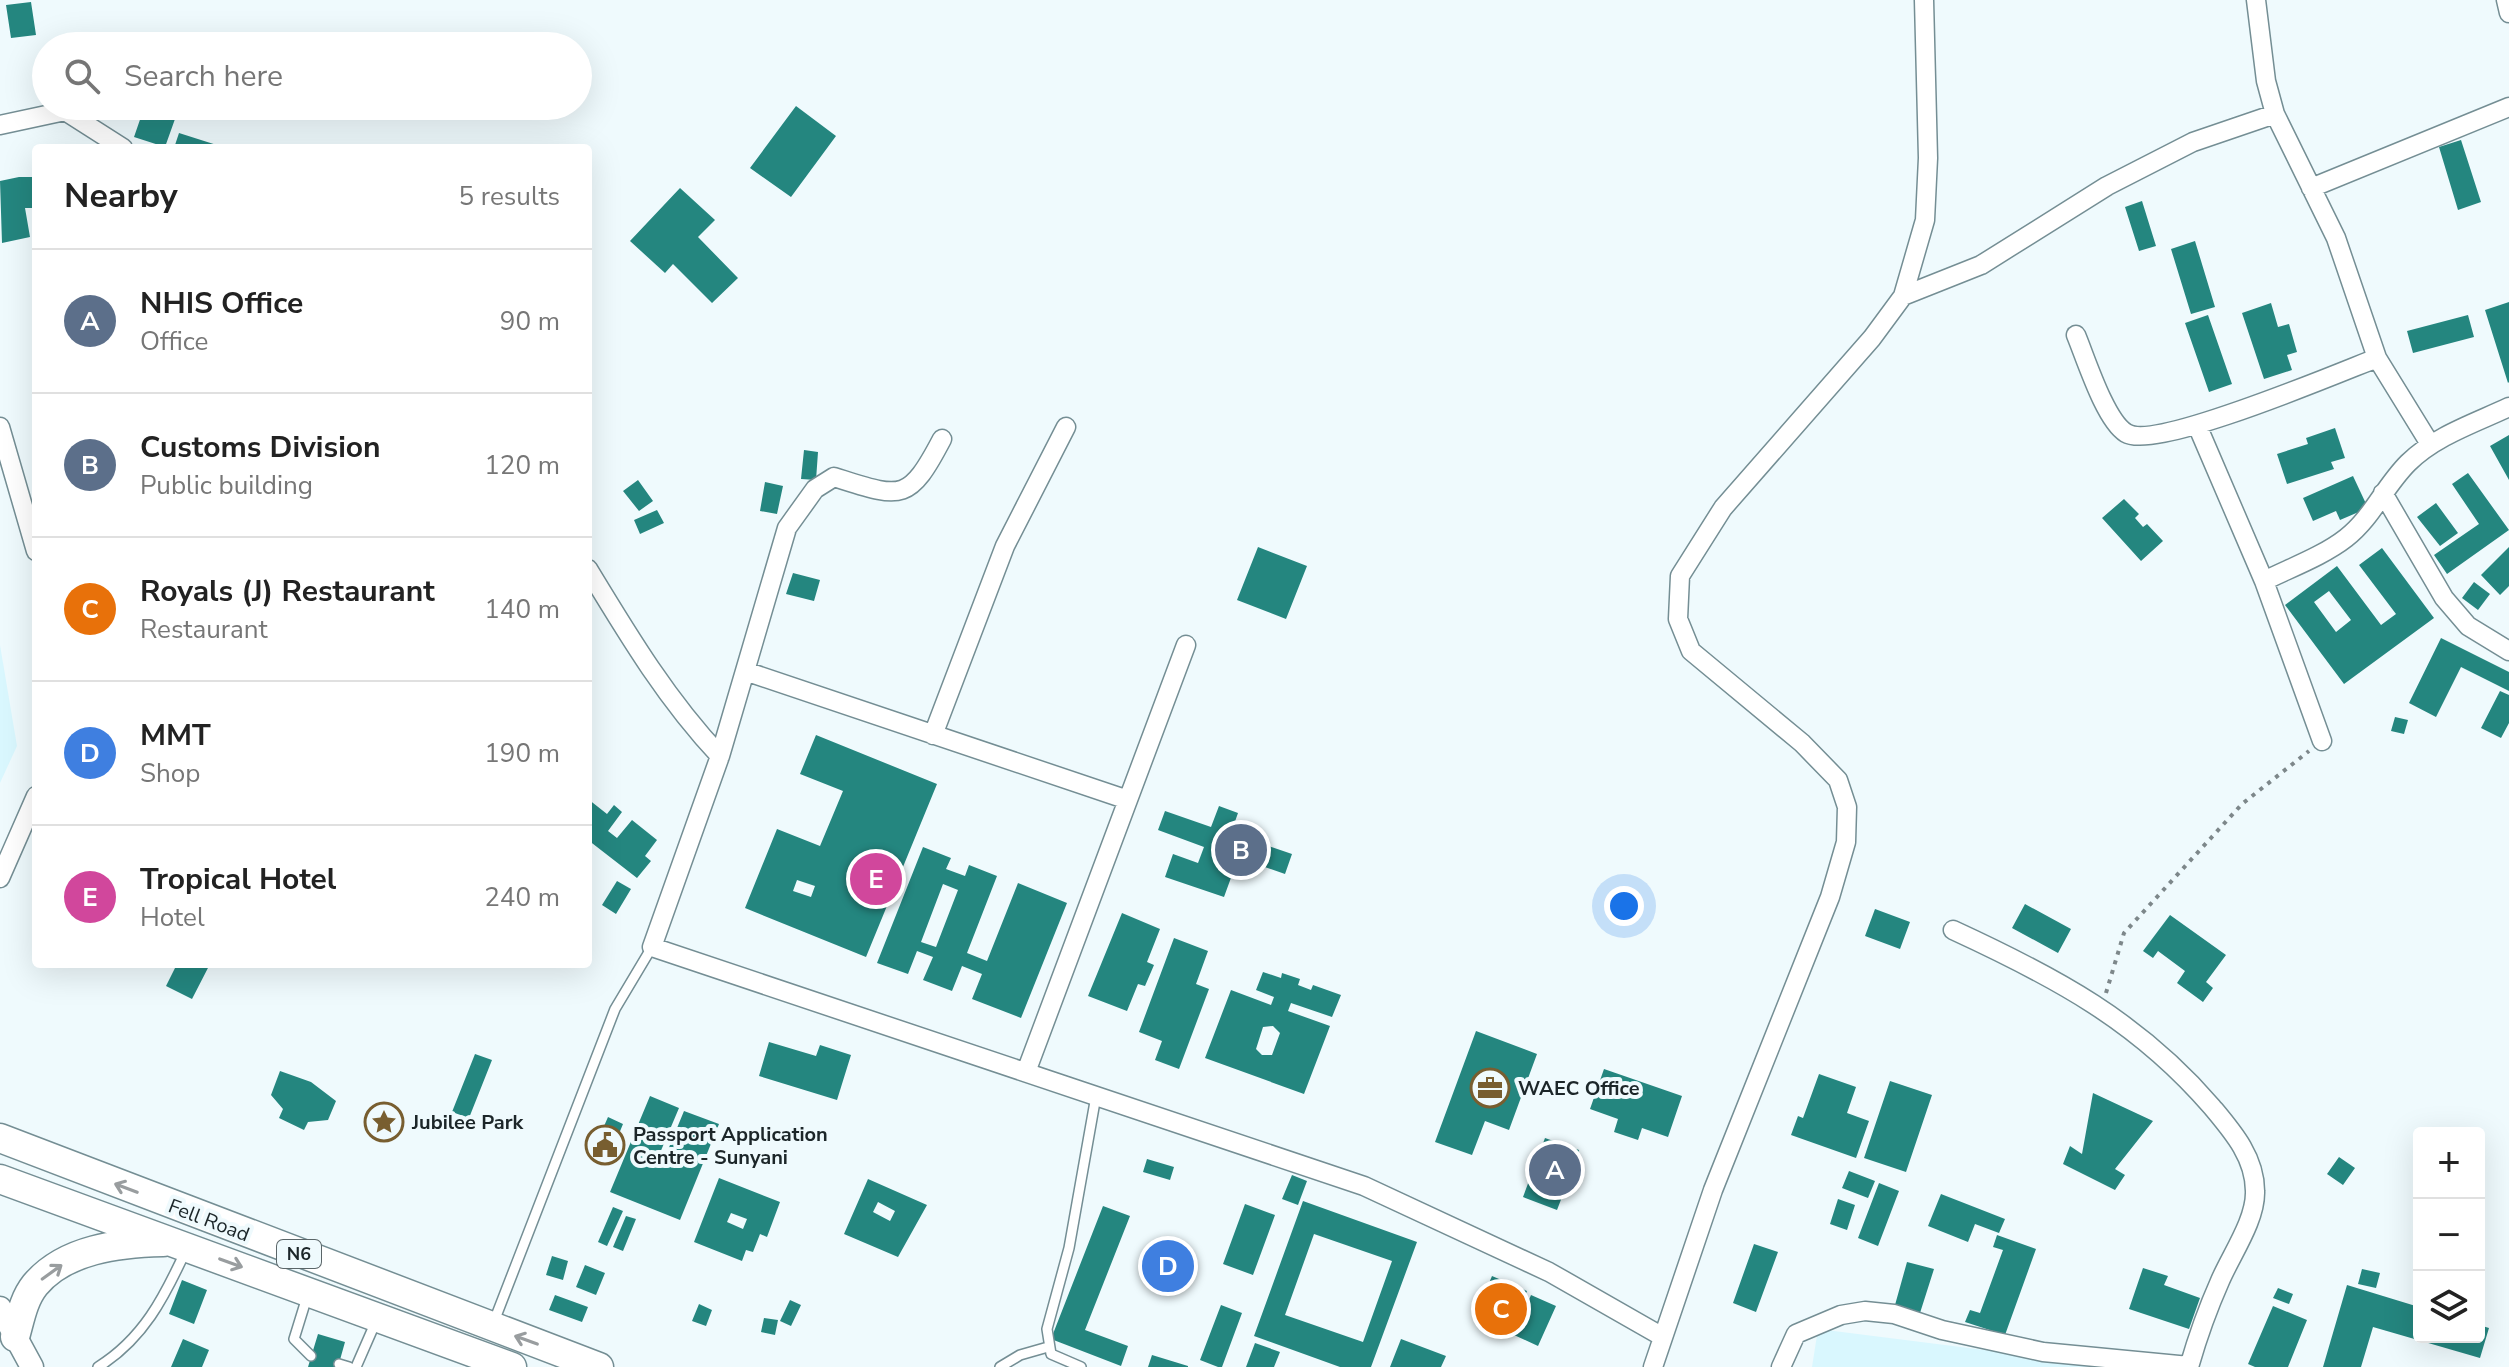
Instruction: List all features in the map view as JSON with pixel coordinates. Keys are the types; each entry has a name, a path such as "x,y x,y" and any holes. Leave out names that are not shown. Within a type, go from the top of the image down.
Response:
{"main road":[{"name":"Fell Road","path":"0,1138 599,1367"},
{"name":"Fell Road","path":"0,1179 512,1367"},
{"path":"15,1337 24,1303 35,1285 51,1270 75,1256 108,1247 181,1244"},
{"path":"309,1291 321,1263"}],"street":[{"path":"1653,1367 1713,1190 1830,897 1846,842 1847,819 1847,807 1838,780 1802,743 1691,651 1678,619 1680,576 1723,508 1872,338 1903,296 1925,220 1928,158 1924,0"},
{"path":"2256,0 2266,81 2275,114 2336,238 2377,358 2430,444"},
{"path":"2506,0 2509,13"},
{"path":"2311,188 2509,107"},
{"path":"1903,296 1981,265 2107,186 2193,142 2275,114"},
{"path":"0,125 32,118"},
{"path":"79,120 117,144"},
{"path":"2076,335 2113,421 2125,432 2150,437 2197,425 2377,358"},
{"path":"2264,581 2343,540 2368,518 2383,493 2430,444 2509,407"},
{"path":"2197,425 2264,581 2322,741"},
{"path":"0,427 32,537"},
{"path":"933,735 1005,546 1066,427"},
{"path":"942,439 922,477 906,491 882,492 834,477 815,489 787,528 720,756 652,947 1364,1186 1549,1272 1663,1337"},
{"path":"2383,493 2444,598 2468,626 2509,651"},
{"path":"592,576 648,667 691,725 720,756"},
{"path":"1026,1072 1186,645"},
{"path":"745,671 1128,800"},
{"path":"0,878 32,805"},
{"path":"1781,1367 1796,1334 1841,1315 1865,1311 1894,1314 1942,1330 2043,1352 2189,1366 2218,1285 2253,1206 2253,1176 2236,1136 2173,1063 2102,1007 2029,965 1953,930"},
{"path":"0,1308 32,1367"}],"lane":[{"path":"492,1327 615,1009 652,947"},
{"path":"1081,1367 1051,1354 1047,1329 1069,1248 1096,1096"},
{"path":"98,1367 140,1333 156,1310 181,1244"},
{"path":"309,1291 294,1339 311,1356"},
{"path":"356,1367 379,1316"},
{"path":"1000,1367 1020,1355 1048,1347"}],"path":[{"path":"2102,1007 2124,933 2242,804 2322,741"}],"shaded area":[{"path":"0,645 17,746 0,783"},
{"path":"1818,1329 2118,1367 1812,1367"}],"building":[{"path":"31,2 36,32 32,32 32,35 11,38 6,5"},
{"path":"796,106 836,136 791,197 750,168"},
{"path":"140,120 175,120 166,144 134,137"},
{"path":"179,133 214,144 175,144"},
{"path":"2461,140 2481,202 2458,210 2439,147"},
{"path":"32,177 32,208 25,208 30,237 2,243 0,181"},
{"path":"680,188 715,220 698,237 738,278 712,303 673,264 665,273 630,241"},
{"path":"2142,201 2156,246 2139,251 2125,207"},
{"path":"2195,241 2215,307 2191,314 2171,249"},
{"path":"2509,302 2509,382 2508,383 2485,310"},
{"path":"2271,303 2278,327 2289,324 2297,352 2287,355 2292,370 2264,379 2242,313"},
{"path":"2208,315 2232,384 2209,392 2185,323"},
{"path":"2468,315 2474,337 2413,353 2407,331"},
{"path":"2335,428 2345,458 2331,462 2334,469 2287,484 2277,454 2308,444 2306,438"},
{"path":"2509,435 2509,480 2490,446"},
{"path":"804,450 818,452 816,480 801,479"},
{"path":"2468,473 2509,530 2447,574 2434,555 2479,524 2452,484"},
{"path":"2353,476 2368,508 2340,520 2336,511 2313,521 2303,498"},
{"path":"638,480 653,501 639,511 623,491"},
{"path":"765,482 783,486 777,514 760,511"},
{"path":"2124,499 2139,514 2135,518 2143,527 2147,524 2163,541 2141,561 2102,518"},
{"path":"2436,503 2458,533 2440,546 2417,517"},
{"path":"657,510 664,523 640,534 634,520"},
{"path":"1258,547 1307,566 1286,619 1237,600"},
{"path":"2509,547 2509,586 2500,595 2481,575"},
{"path":"2382,548 2434,618 2344,684 2285,605 2337,566 2381,625 2396,614 2359,565","holes":["2329,591 2351,620 2336,632 2314,602"]},
{"path":"793,573 820,580 814,601 786,594"},
{"path":"2474,582 2490,594 2478,610 2462,598"},
{"path":"2441,638 2509,672 2509,691 2461,667 2436,717 2409,703"},
{"path":"2500,691 2509,695 2509,723 2501,738 2481,728"},
{"path":"2395,717 2408,720 2404,734 2391,731"},
{"path":"816,735 937,784 866,957 745,908 777,829 820,846 843,791 800,774","holes":["797,880 815,886 811,897 793,891"]},
{"path":"592,802 607,814 614,805 622,812 608,831 617,838 632,820 657,840 645,856 651,861 637,878 592,843"},
{"path":"1219,806 1238,813 1231,833 1292,854 1285,874 1224,853 1218,870 1232,875 1224,897 1165,877 1173,854 1198,863 1204,847 1158,830 1165,811 1211,827"},
{"path":"923,847 951,858 946,869 965,876 969,865 997,876 967,953 987,961 1018,883 1067,903 1021,1018 972,999 982,974 962,966 952,991 923,980 933,957 917,951 908,974 877,963","holes":["943,884 958,890 936,947 921,942"]},
{"path":"617,881 631,889 616,914 602,905"},
{"path":"2025,904 2071,929 2058,953 2012,928"},
{"path":"1875,909 1910,922 1900,949 1865,936"},
{"path":"1122,913 1160,929 1147,962 1154,965 1145,986 1138,984 1127,1011 1088,996"},
{"path":"2170,915 2226,955 2206,982 2213,988 2203,1002 2177,983 2185,971 2158,951 2153,958 2143,951"},
{"path":"1174,938 1208,951 1196,984 1209,989 1179,1069 1155,1060 1162,1041 1139,1032"},
{"path":"175,968 208,968 192,999 166,986"},
{"path":"1263,972 1281,978 1282,973 1300,979 1298,985 1311,990 1313,985 1341,995 1332,1017 1291,1003 1288,1011 1330,1026 1304,1094 1205,1058 1231,990 1271,1005 1274,997 1256,990","holes":["1273,1026 1280,1033 1272,1055 1262,1055 1256,1049 1263,1027"]},
{"name":"WAEC Office","path":"1476,1031 1537,1054 1509,1130 1485,1121 1472,1155 1435,1142"},
{"path":"769,1042 816,1056 820,1045 851,1055 837,1100 759,1076"},
{"path":"475,1054 492,1060 469,1118 452,1112"},
{"path":"1604,1069 1682,1096 1668,1137 1642,1128 1638,1140 1614,1132 1618,1119 1590,1109"},
{"path":"280,1071 311,1082 336,1101 328,1120 308,1122 304,1130 279,1118 283,1109 271,1095"},
{"path":"1819,1074 1856,1087 1847,1113 1869,1121 1856,1158 1791,1135 1798,1116 1803,1118"},
{"path":"1890,1081 1932,1095 1906,1172 1864,1158"},
{"path":"2093,1093 2153,1121 2115,1169 2125,1175 2115,1190 2063,1164 2070,1146 2082,1154"},
{"path":"650,1096 679,1108 657,1160 663,1162 684,1111 719,1124 680,1220 610,1192"},
{"path":"608,1117 623,1124 607,1163 591,1156"},
{"path":"1545,1138 1579,1150 1574,1165 1584,1169 1577,1188 1567,1184 1557,1210 1523,1197"},
{"path":"2339,1157 2355,1168 2343,1185 2327,1174"},
{"path":"1147,1159 1174,1167 1170,1180 1143,1172"},
{"path":"1849,1171 1875,1181 1868,1198 1842,1188"},
{"path":"1292,1175 1307,1181 1298,1205 1282,1199"},
{"path":"719,1178 780,1202 767,1237 760,1234 753,1252 746,1250 742,1261 694,1242","holes":["731,1213 747,1219 743,1229 727,1222"]},
{"path":"868,1179 927,1205 898,1257 844,1234","holes":["878,1202 895,1211 890,1221 873,1212"]},
{"path":"1879,1183 1899,1191 1878,1246 1858,1238"},
{"path":"1941,1194 2005,1219 1999,1233 1975,1224 1968,1242 1928,1226"},
{"path":"1838,1199 1855,1205 1847,1230 1830,1224"},
{"path":"1303,1201 1417,1242 1371,1367 1340,1367 1254,1336","holes":["1314,1234 1392,1261 1363,1342 1285,1315"]},
{"path":"1245,1204 1275,1215 1253,1275 1223,1264"},
{"path":"1103,1206 1130,1216 1085,1330 1128,1346 1121,1366 1051,1339"},
{"path":"613,1207 623,1211 607,1246 598,1242"},
{"path":"626,1216 636,1219 623,1251 613,1247"},
{"path":"1997,1235 2036,1249 2005,1335 1965,1322 1970,1310 1980,1313 2003,1250 1993,1247"},
{"path":"1754,1244 1778,1252 1756,1312 1733,1303"},
{"path":"552,1256 568,1261 563,1280 546,1275"},
{"path":"1907,1262 1934,1269 1920,1313 1895,1305"},
{"path":"585,1265 605,1273 596,1295 576,1287"},
{"path":"2143,1268 2168,1276 2164,1285 2200,1298 2189,1329 2129,1309"},
{"path":"2362,1269 2380,1273 2376,1288 2358,1284"},
{"path":"1492,1276 1527,1291 1509,1333 1474,1319"},
{"path":"182,1280 207,1290 194,1324 169,1314"},
{"path":"2347,1285 2413,1305 2413,1339 2373,1327 2361,1367 2323,1367"},
{"path":"2278,1288 2293,1294 2289,1304 2273,1298"},
{"path":"555,1295 588,1307 582,1322 549,1310"},
{"path":"1531,1295 1556,1306 1538,1346 1514,1335"},
{"path":"790,1300 801,1305 791,1326 780,1321"},
{"path":"699,1304 712,1310 706,1326 692,1321"},
{"path":"1221,1305 1242,1313 1222,1367 1218,1367 1200,1360"},
{"path":"2273,1306 2307,1320 2288,1367 2255,1367 2248,1364"},
{"path":"764,1318 778,1320 775,1335 761,1332"},
{"path":"318,1334 345,1342 338,1367 308,1367"},
{"path":"183,1339 209,1350 202,1367 171,1367"},
{"path":"1401,1339 1446,1356 1441,1367 1390,1367"},
{"path":"1255,1343 1280,1352 1274,1367 1246,1367"},
{"path":"2428,1343 2484,1343 2480,1358"},
{"path":"1152,1355 1188,1366 1188,1367 1148,1367"}],"place":[{"name":"Customs Division","path":"1241,850"},
{"name":"Tropical Hotel","path":"876,879"},
{"name":"WAEC Office","path":"1490,1088"},
{"name":"Jubilee Park","path":"384,1122"},
{"name":"Passport Application Centre - Sunyani","path":"605,1145"},
{"name":"NHIS Office","path":"1555,1170"},
{"name":"MMT","path":"1168,1266"},
{"name":"Royals (J) Restaurant","path":"1501,1309"}]}
